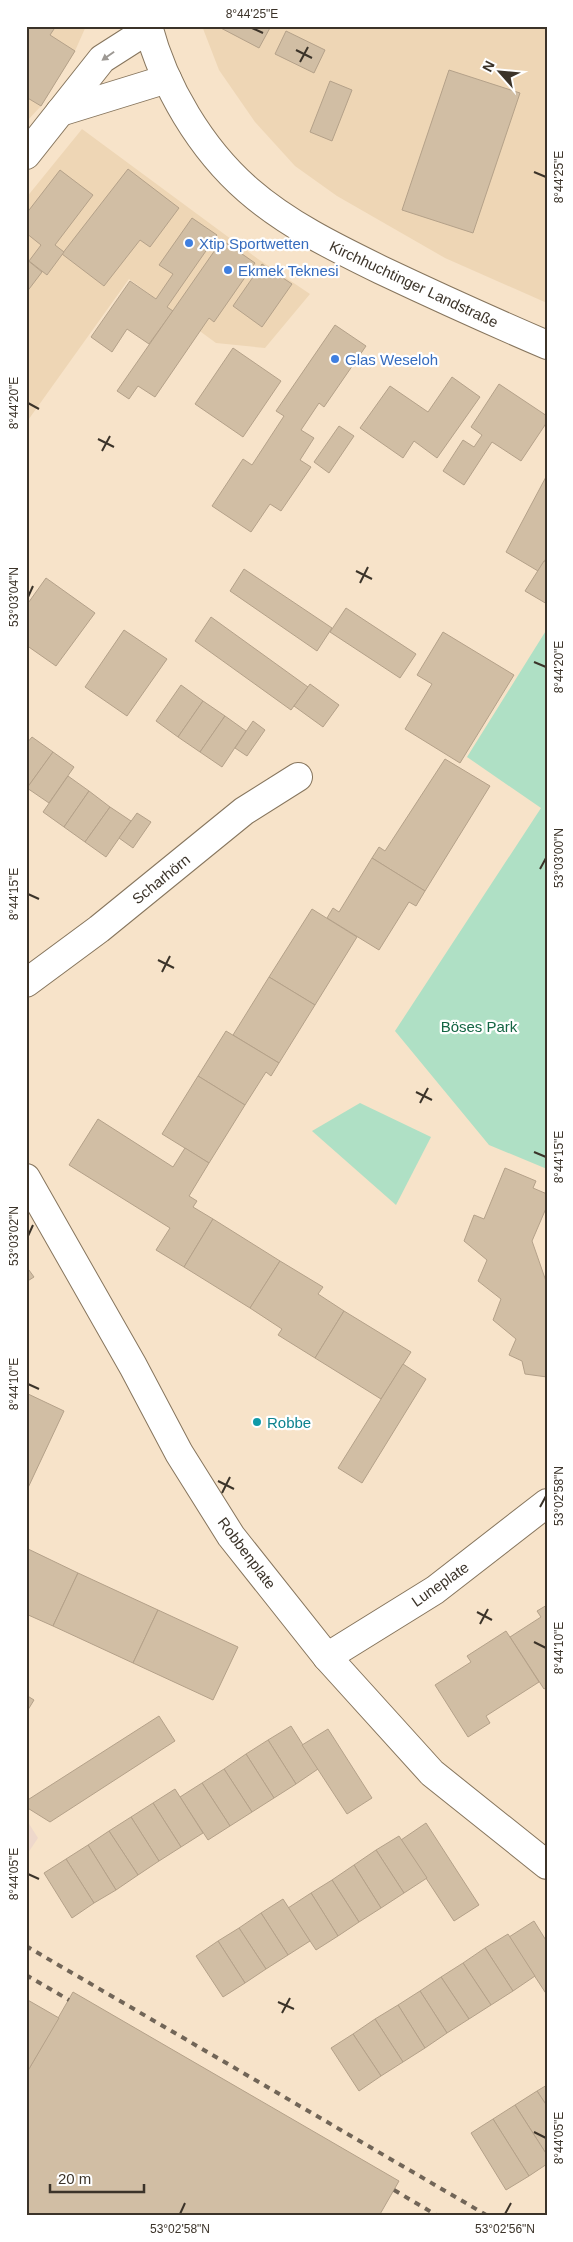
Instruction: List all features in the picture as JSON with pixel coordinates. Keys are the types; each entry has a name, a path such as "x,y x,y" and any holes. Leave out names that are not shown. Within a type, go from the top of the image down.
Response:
{"street":[{"name":"Kirchhuchtinger Landstraße","path":"148,27 168,79 191,122 217,157 247,189 288,220 389,274 547,345"},
{"path":"26,155 102,59 148,27"},
{"path":"60,112 168,79"},
{"name":"Scharhörn","path":"26,983 99,929 244,811 298,778"},
{"name":"Robbenplate","path":"26,1178 133,1366 179,1453 231,1536 327,1657 432,1772 547,1865"},
{"name":"Luneplate","path":"327,1657 435,1590 547,1503"}],"shaded area":[{"path":"26,26 86,26 75,51 41,106 26,122"},
{"path":"202,26 547,26 547,303 445,258 337,196 295,166 255,122 219,70"},
{"path":"82,129 258,259 310,294 265,348 216,343 129,279 26,423 26,198"},
{"path":"26,1819 38,1838 26,1856"}],"green space":[{"name":"Böses Park","path":"547,629 547,1169 489,1145 395,1031 541,808 467,757"},
{"path":"360,1103 431,1137 396,1205 312,1131"}],"building":[{"path":"26,26 56,26 50,35 75,51 41,106 26,97"},
{"path":"217,26 271,26 259,48"},
{"path":"286,31 325,50 314,73 275,54"},
{"path":"449,70 520,93 473,233 402,210"},
{"path":"330,81 352,90 332,141 310,132"},
{"path":"128,169 179,208 150,247 140,240 104,286 62,254"},
{"path":"60,170 93,195 55,245 64,252 47,275 29,261 41,245 26,233 26,214"},
{"path":"192,218 217,235 167,307 173,311 149,344 127,329 112,352 91,337 130,281 156,299 173,274 159,265"},
{"path":"222,240 255,263 214,322 209,318 155,397 138,386 129,399 117,391"},
{"path":"26,259 42,272 26,293"},
{"path":"262,264 292,284 262,327 233,306"},
{"path":"335,325 366,346 324,407 319,403 301,430 314,438 300,460 311,467 281,511 270,504 251,532 212,506 243,459 252,465 284,416 276,411"},
{"path":"233,348 281,381 243,437 195,404"},
{"path":"452,377 480,397 437,458 414,441 403,458 360,428 390,386 428,412"},
{"path":"499,384 547,416 547,422 521,461 492,442 464,485 443,471 463,440 474,447 482,435 471,427"},
{"path":"339,426 354,436 329,473 314,462"},
{"path":"547,475 547,557 538,571 506,552"},
{"path":"544,561 547,562 547,604 525,591"},
{"path":"244,569 332,628 317,651 230,591"},
{"path":"46,578 95,613 56,666 26,645 26,606"},
{"path":"346,608 416,654 400,678 330,632"},
{"path":"211,617 308,687 291,710 195,641"},
{"path":"124,630 167,659 127,716 85,687"},
{"path":"443,632 514,675 460,763 405,729 432,684 417,675"},
{"path":"310,684 339,705 323,727 294,706"},
{"path":"181,685 203,701 178,737 156,721"},
{"path":"203,701 225,716 200,752 178,737"},
{"path":"225,716 246,731 222,767 200,752"},
{"path":"253,721 265,730 247,756 235,748"},
{"path":"32,737 53,752 27,788 26,744"},
{"path":"53,752 74,767 49,803 27,788"},
{"path":"445,759 490,786 425,891 372,858 379,847 385,851"},
{"path":"68,776 89,791 64,827 43,812"},
{"path":"89,791 110,807 85,842 64,827"},
{"path":"110,807 131,821 106,857 85,842"},
{"path":"137,813 151,822 133,848 119,838"},
{"path":"372,858 425,891 416,906 409,902 379,950 327,918 333,908 339,912"},
{"path":"312,909 357,937 315,1005 269,977"},
{"path":"269,977 315,1005 279,1063 233,1035"},
{"path":"226,1031 279,1063 271,1076 266,1072 245,1105 198,1076"},
{"path":"198,1076 245,1105 209,1163 162,1134"},
{"path":"98,1119 173,1167 185,1148 209,1163 189,1196 197,1201 193,1207 213,1219 184,1267 156,1250 170,1228 69,1165"},
{"path":"505,1168 536,1181 533,1188 547,1194 547,1206 532,1241 547,1284 547,1377 525,1374 522,1361 509,1355 516,1339 493,1320 501,1299 478,1281 487,1260 464,1241 474,1215 484,1219"},
{"path":"213,1219 280,1261 250,1308 184,1267"},
{"path":"280,1261 323,1287 318,1294 344,1311 315,1358 278,1335 282,1329 250,1308"},
{"path":"26,1266 34,1277 26,1282"},
{"path":"344,1311 411,1352 381,1399 315,1358"},
{"path":"403,1364 426,1379 362,1483 338,1468"},
{"path":"26,1393 64,1411 26,1492"},
{"path":"26,1548 78,1573 53,1626 26,1614"},
{"path":"78,1573 158,1610 133,1663 53,1626"},
{"path":"547,1605 547,1687 544,1689 510,1637 541,1617 537,1611"},
{"path":"158,1610 238,1647 213,1700 133,1663"},
{"path":"506,1631 539,1682 486,1716 490,1723 468,1737 435,1685 471,1662 467,1656"},
{"path":"26,1695 34,1700 26,1713"},
{"path":"159,1716 175,1741 50,1822 26,1807 26,1801"},
{"path":"291,1726 318,1769 296,1784 268,1740"},
{"path":"328,1729 372,1798 347,1814 302,1745"},
{"path":"268,1740 296,1784 274,1798 246,1754"},
{"path":"246,1754 274,1798 252,1812 224,1769"},
{"path":"224,1769 252,1812 230,1826 202,1783"},
{"path":"202,1783 230,1826 208,1840 180,1797"},
{"path":"175,1789 203,1833 181,1847 153,1803"},
{"path":"153,1803 181,1847 159,1861 131,1817"},
{"path":"131,1817 159,1861 138,1875 109,1831"},
{"path":"426,1823 479,1905 454,1921 401,1840"},
{"path":"109,1831 138,1875 116,1890 88,1845"},
{"path":"399,1836 427,1878 404,1893 376,1850"},
{"path":"88,1845 116,1890 94,1903 66,1859"},
{"path":"376,1850 404,1893 381,1908 354,1865"},
{"path":"66,1859 94,1903 72,1918 44,1873"},
{"path":"354,1865 381,1908 359,1922 332,1880"},
{"path":"332,1880 359,1922 338,1936 311,1893"},
{"path":"311,1893 338,1936 316,1950 288,1908"},
{"path":"283,1899 310,1941 288,1955 261,1913"},
{"path":"261,1913 288,1955 266,1969 239,1928"},
{"path":"534,1921 547,1942 547,1995 509,1937"},
{"path":"239,1928 266,1969 245,1983 218,1941"},
{"path":"508,1934 535,1976 513,1991 485,1948"},
{"path":"218,1941 245,1983 223,1997 196,1956"},
{"path":"485,1948 513,1991 491,2005 463,1963"},
{"path":"463,1963 491,2005 469,2019 441,1977"},
{"path":"441,1977 469,2019 447,2033 420,1991"},
{"path":"420,1991 447,2033 425,2048 398,2005"},
{"path":"73,1992 399,2181 379,2216 26,2216 26,2074"},
{"path":"26,1999 59,2018 26,2074"},
{"path":"398,2005 425,2048 403,2062 375,2019"},
{"path":"375,2019 403,2062 381,2076 353,2034"},
{"path":"353,2034 381,2076 359,2091 331,2048"},
{"path":"547,2085 547,2106 537,2091"},
{"path":"537,2091 547,2106 547,2155 515,2105"},
{"path":"515,2105 547,2155 547,2164 529,2176 493,2119"},
{"path":"493,2119 529,2176 506,2190 471,2133"}],"railway":[{"path":"26,1946 488,2216"},
{"path":"26,1975 69,2000"},
{"path":"394,2190 438,2216"}],"place":[{"name":"Xtip Sportwetten","path":"189,243"},
{"name":"Ekmek Teknesi","path":"228,270"},
{"name":"Glas Weseloh","path":"335,359"},
{"name":"Robbe","path":"257,1422"}]}
